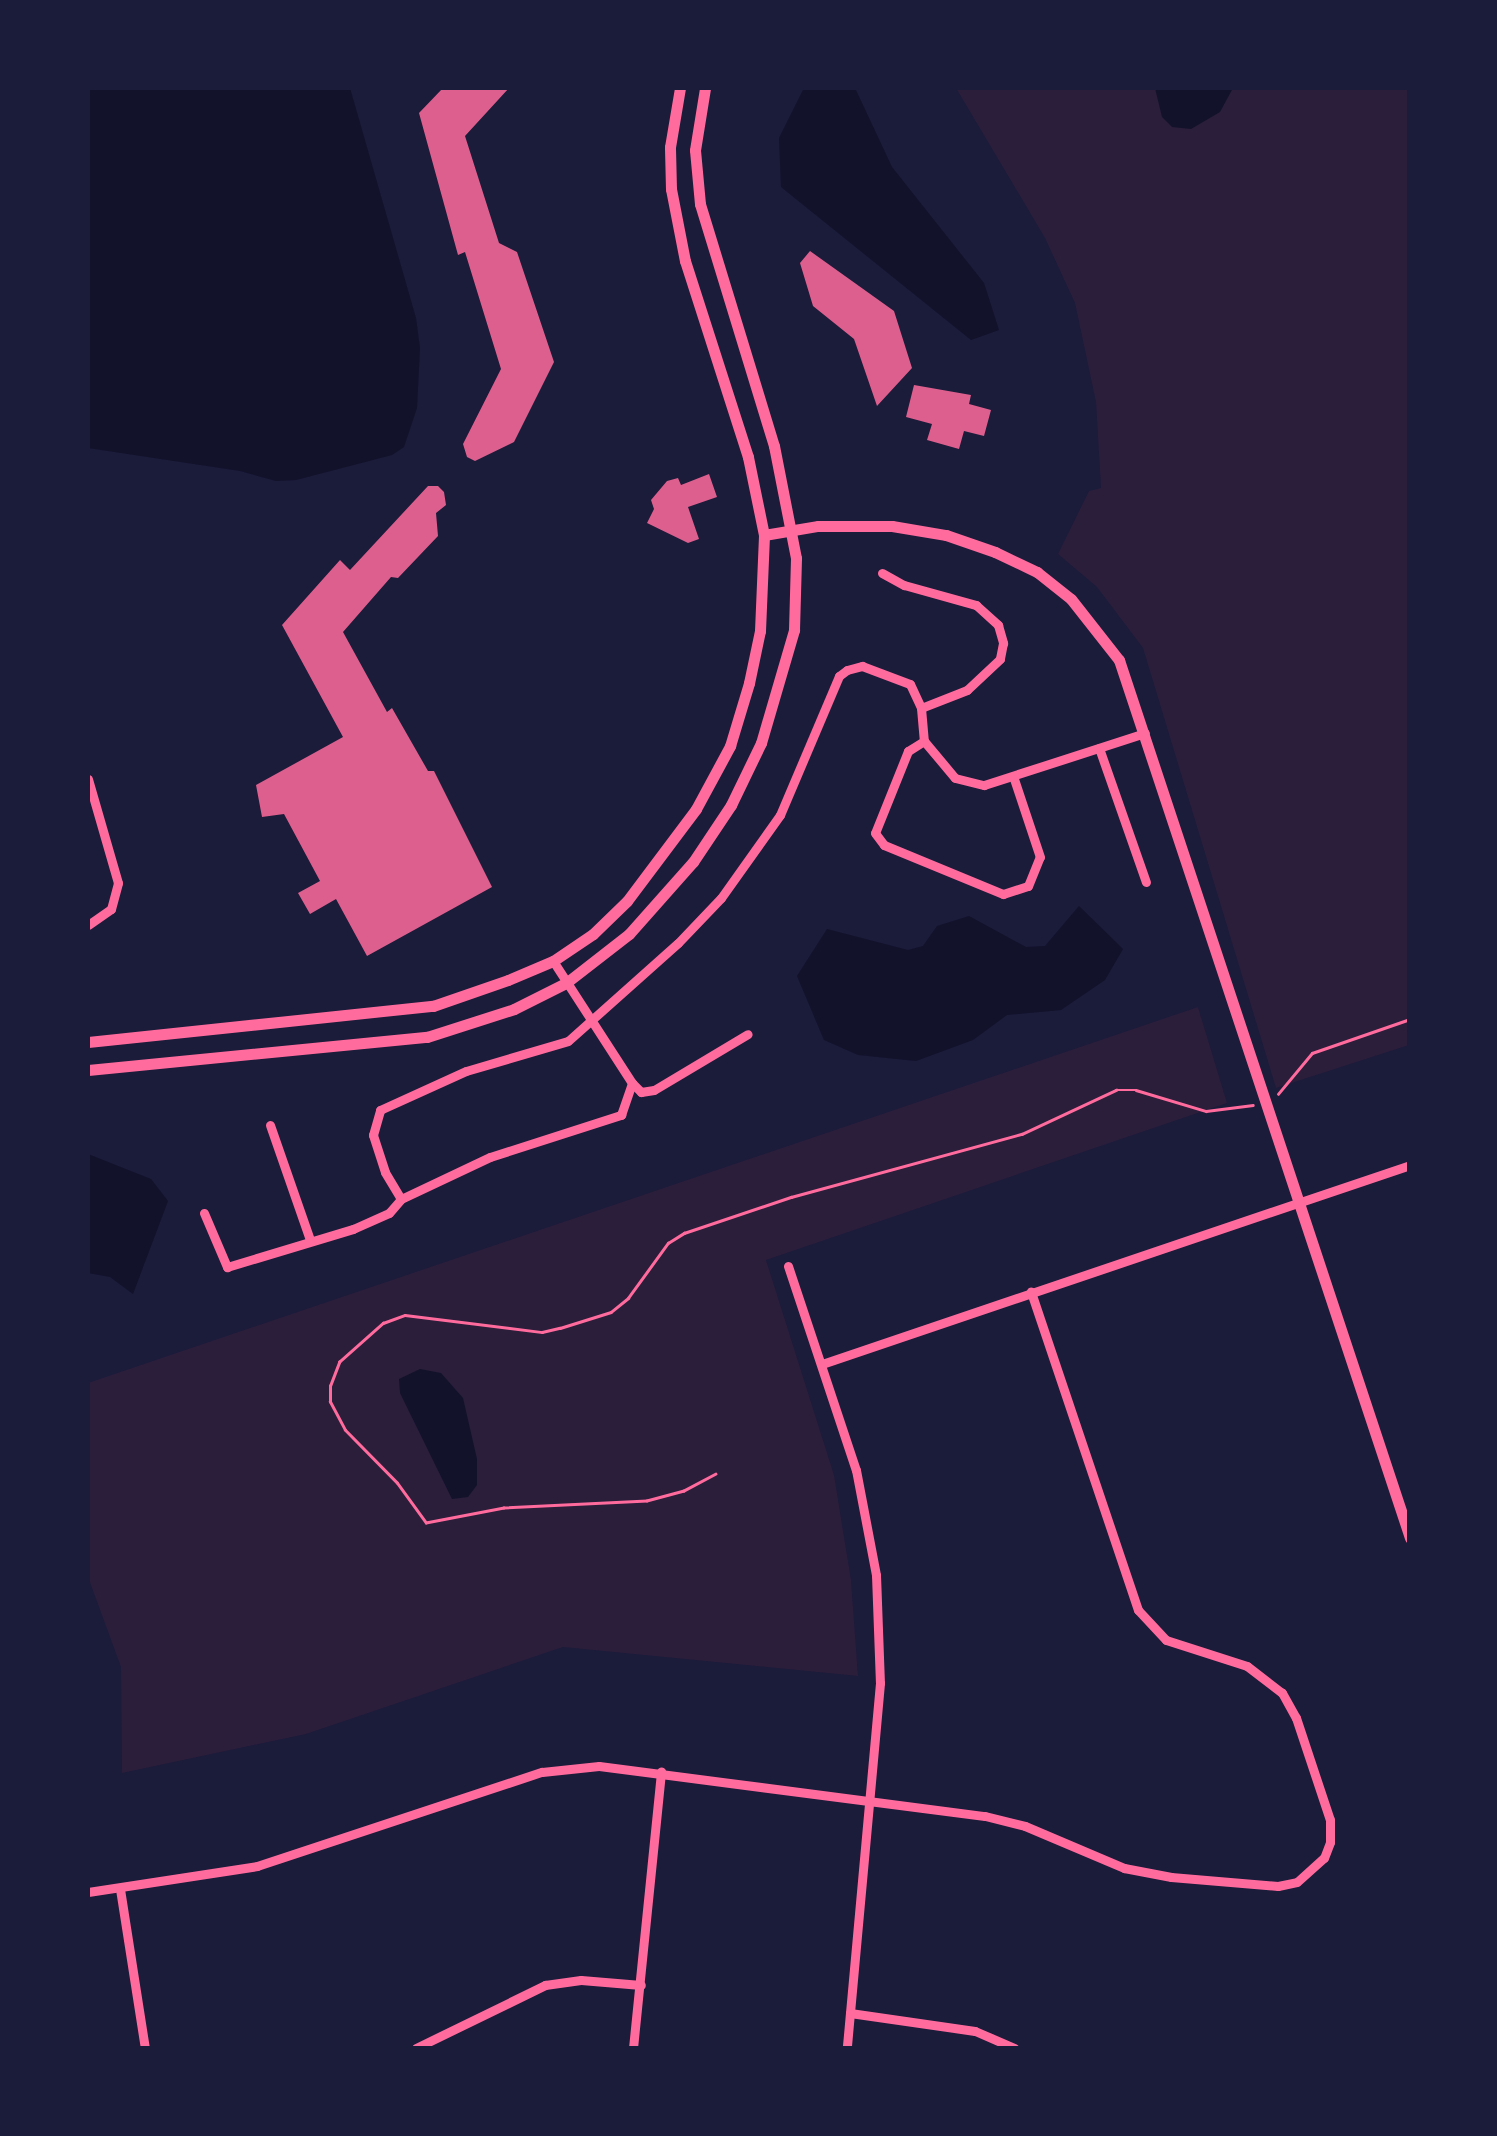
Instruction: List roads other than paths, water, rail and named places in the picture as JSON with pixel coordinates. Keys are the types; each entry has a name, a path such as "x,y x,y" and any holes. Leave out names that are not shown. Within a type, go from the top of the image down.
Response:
{"street":[{"path":"88,1042 433,1006 553,961 593,934 627,901 696,809 730,746 760,631 764,535 748,457 685,261 671,188 670,147 680,88"},
{"path":"88,1070 427,1036 514,1009 566,983 629,934 666,896 739,790 761,743 794,630 793,530 774,446 707,238 696,150 706,88"},
{"path":"764,535 892,526 946,535 1036,572 1098,628 1118,660 1145,733 1410,1538"},
{"path":"882,573 904,585 976,605 998,626 1003,642 1000,659 967,690 921,708"},
{"path":"401,1199 384,1172 373,1134 380,1110 478,1066 553,1048 578,1035 588,1020 678,944 721,898 780,815 839,676 862,666 910,684 921,708 924,741 955,778 984,784 1145,733"},
{"path":"924,741 908,752 875,833 884,845 1003,894 1028,886 1040,857 1013,776"},
{"path":"1099,748 1146,882"},
{"path":"88,779 118,883 112,909 88,925"},
{"path":"553,961 588,1020 641,1092 654,1090 748,1034"},
{"path":"204,1213 226,1267 389,1213 401,1199 490,1157 612,1121 627,1106 632,1083"},
{"path":"270,1125 310,1240"},
{"path":"822,1364 1410,1164"},
{"path":"788,1266 856,1470 876,1575 880,1683 847,2048"},
{"path":"88,1892 257,1866 542,1772 599,1766 661,1771 985,1816 1026,1826 1124,1868 1171,1877 1278,1886 1297,1882 1324,1858 1330,1842 1330,1820 1296,1718 1282,1693 1247,1666 1166,1640 1138,1610 1031,1292"},
{"path":"633,2048 661,1771"},
{"path":"120,1889 145,2048"},
{"path":"416,2048 545,1985 580,1980 640,1985"},
{"path":"850,2014 975,2031 1014,2048"}]}
